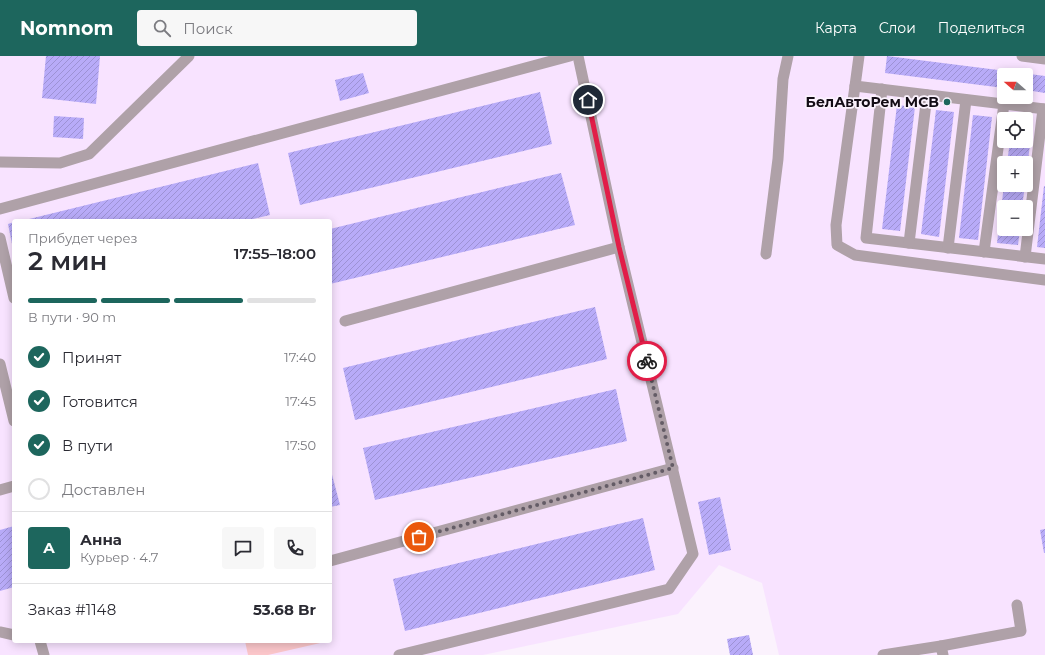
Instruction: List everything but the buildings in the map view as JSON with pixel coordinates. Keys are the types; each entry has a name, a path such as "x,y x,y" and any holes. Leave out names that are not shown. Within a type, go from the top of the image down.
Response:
{"lane":[{"path":"0,162 60,163 89,154 189,56"},
{"path":"0,209 570,56"},
{"path":"399,655 669,589 693,554 619,247 578,56"},
{"path":"766,254 778,159 783,79 788,56"},
{"path":"859,56 836,225 837,245 855,255 1045,280"},
{"path":"1022,56 1045,59"},
{"path":"855,86 997,103"},
{"path":"882,89 866,238 1045,259"},
{"path":"909,243 927,95"},
{"path":"948,248 966,100"},
{"path":"984,252 1004,104 1044,109 1025,257"},
{"path":"0,238 12,289"},
{"path":"345,321 619,247"},
{"path":"0,364 12,413"},
{"path":"332,560 673,468"},
{"path":"0,490 12,487"},
{"path":"883,655 942,650 1021,631 1017,605"},
{"path":"0,632 12,634"},
{"path":"41,643 44,655"}],"shaded area":[{"path":"0,56 1045,56 1045,655 779,655 762,583 719,565 678,614 483,655 0,655"},
{"path":"245,643 320,643 268,655 248,655"}],"way so far":[{"path":"419,537 673,468 647,361"}],"place":[{"name":"БелАвтоРем MCB","path":"947,102"}],"route":[{"path":"588,100 619,247 647,361"}]}
